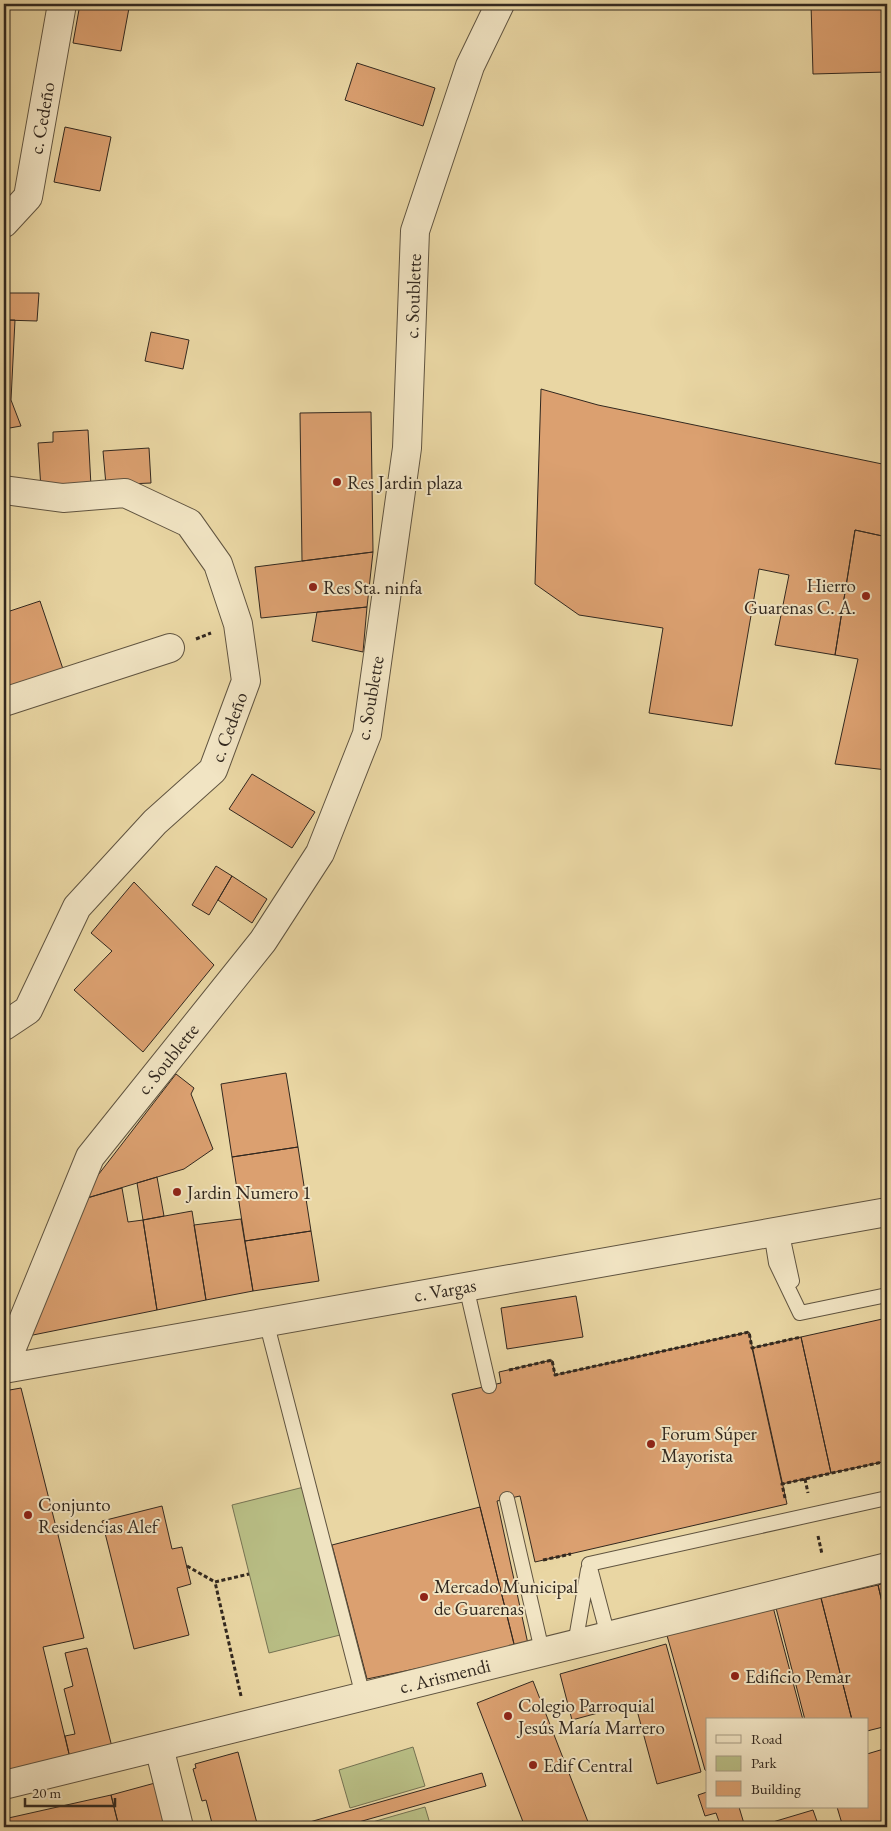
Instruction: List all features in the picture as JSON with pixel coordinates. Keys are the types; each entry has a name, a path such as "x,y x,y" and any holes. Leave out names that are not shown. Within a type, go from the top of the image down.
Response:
{"street":[{"name":"c. Cedeño","path":"4,223 16,197 62,4"},
{"name":"c. Soublette","path":"4,1368 90,1157 263,941 320,853 367,734 407,448 415,231 470,66 500,4"},
{"name":"c. Cedeño","path":"4,491 63,498 125,492 189,522 218,564 238,624 246,681 213,770 155,822 77,907 28,1010 4,1026"},
{"path":"4,702 170,648"},
{"name":"c. Vargas","path":"4,1368 887,1212"},
{"name":"c. Arismendi","path":"4,1785 887,1567"},
{"path":"159,1748 179,1827"}],"lane":[{"path":"776,1231 800,1313 887,1295"},
{"path":"466,1286 489,1386"},
{"path":"266,1321 363,1696"},
{"path":"589,1564 887,1498"},
{"path":"507,1499 540,1642"},
{"path":"589,1564 608,1636"},
{"path":"580,1643 577,1633 589,1564"}],"path":[{"path":"170,648 238,624"},
{"path":"489,1386 501,1383 499,1372 552,1360 555,1375 749,1332 752,1348 804,1336"},
{"path":"805,1479 887,1461"},
{"path":"187,1566 215,1582 249,1574"},
{"path":"215,1582 248,1725"}],"green space":[{"path":"304,1487 340,1635 269,1653 232,1505"},
{"path":"413,1747 425,1786 350,1808 339,1770"},
{"path":"425,1807 431,1827 355,1827"}],"building":[{"path":"80,4 104,4 129,8 121,51 73,43"},
{"path":"811,4 887,4 887,72 813,74"},
{"path":"357,63 435,88 423,126 345,100"},
{"path":"65,127 111,137 100,191 54,182"},
{"path":"4,293 39,293 37,321 4,320"},
{"path":"4,320 15,320 11,400 21,426 4,429"},
{"path":"151,332 189,340 183,369 145,361"},
{"path":"541,389 598,405 887,465 887,537 855,530 835,655 775,645 789,575 759,569 732,726 649,713 663,628 579,615 535,584"},
{"name":"Res Jardin plaza","path":"371,412 373,552 302,561 300,413"},
{"path":"88,430 91,486 41,489 38,443 53,442 53,432"},
{"path":"149,448 151,483 106,485 103,451"},
{"name":"Hierro Guarenas C. A.","path":"855,530 887,537 887,770 835,764 858,659 835,655"},
{"name":"Res Sta. ninfa","path":"373,552 367,607 261,618 255,567"},
{"path":"40,601 64,672 11,690 4,668 4,613"},
{"path":"367,607 363,652 312,641 317,612"},
{"path":"252,774 315,812 292,848 229,809"},
{"path":"216,866 232,876 209,915 192,905"},
{"path":"232,876 267,899 252,923 218,900"},
{"path":"134,882 214,965 143,1052 74,990 112,951 91,933"},
{"path":"286,1073 298,1147 232,1157 221,1084"},
{"path":"176,1074 194,1088 191,1094 213,1149 184,1169 87,1198 95,1179"},
{"path":"298,1147 311,1231 245,1241 232,1157"},
{"path":"157,1177 164,1216 143,1220 137,1183"},
{"path":"122,1188 128,1222 143,1220 157,1310 28,1336 87,1198"},
{"path":"192,1211 206,1300 157,1310 143,1220"},
{"path":"241,1219 253,1291 206,1300 194,1225"},
{"path":"311,1231 319,1281 253,1291 245,1241"},
{"path":"576,1296 583,1337 507,1349 501,1308"},
{"path":"887,1318 887,1461 831,1473 801,1337"},
{"path":"749,1332 787,1504 535,1562 520,1496 497,1501 528,1644 515,1648 452,1394 501,1383 499,1372 552,1360 555,1375"},
{"path":"801,1337 831,1473 782,1484 752,1348"},
{"name":"Conjunto Residencias Alef","path":"21,1388 84,1638 43,1647 70,1758 4,1773 4,1391"},
{"path":"162,1506 172,1549 182,1547 191,1584 177,1588 189,1635 134,1649 102,1521"},
{"name":"Mercado Municipal de Guarenas","path":"480,1507 515,1648 367,1679 332,1545"},
{"path":"887,1582 887,1624 878,1585"},
{"path":"878,1585 887,1624 887,1726 868,1731 868,1718 851,1718 821,1598"},
{"path":"821,1598 851,1718 804,1718 776,1608"},
{"name":"Edificio Pemar","path":"773,1607 802,1718 706,1718 705,1770 666,1632"},
{"path":"666,1644 701,1772 657,1784 635,1703 572,1720 560,1674"},
{"path":"87,1648 112,1747 70,1758 65,1736 75,1734 64,1689 73,1686 65,1653"},
{"name":"Edif Central","path":"533,1681 590,1827 525,1827 477,1703"},
{"path":"887,1748 887,1827 843,1827 837,1808 868,1808 868,1754"},
{"path":"238,1752 258,1827 213,1827 206,1800 202,1801 193,1769 196,1768 195,1764"},
{"path":"482,1773 486,1786 341,1827 292,1827"},
{"path":"155,1783 167,1827 119,1827 111,1795"},
{"path":"706,1792 706,1808 739,1808 745,1827 721,1827 716,1813 705,1816 698,1795"},
{"path":"111,1795 119,1827 4,1827 4,1819"},
{"path":"813,1810 819,1827 756,1827"}],"place":[{"name":"Res Jardin plaza","path":"337,482"},
{"name":"Res Sta. ninfa","path":"313,587"},
{"name":"Hierro Guarenas C. A.","path":"866,596"},
{"name":"Jardin Numero 1","path":"177,1192"},
{"name":"Forum Súper Mayorista","path":"651,1444"},
{"name":"Conjunto Residencias Alef","path":"28,1515"},
{"name":"Mercado Municipal de Guarenas","path":"424,1597"},
{"name":"Edificio Pemar","path":"735,1676"},
{"name":"Colegio Parroquial Jesús María Marrero","path":"508,1716"},
{"name":"Edif Central","path":"533,1765"}]}
